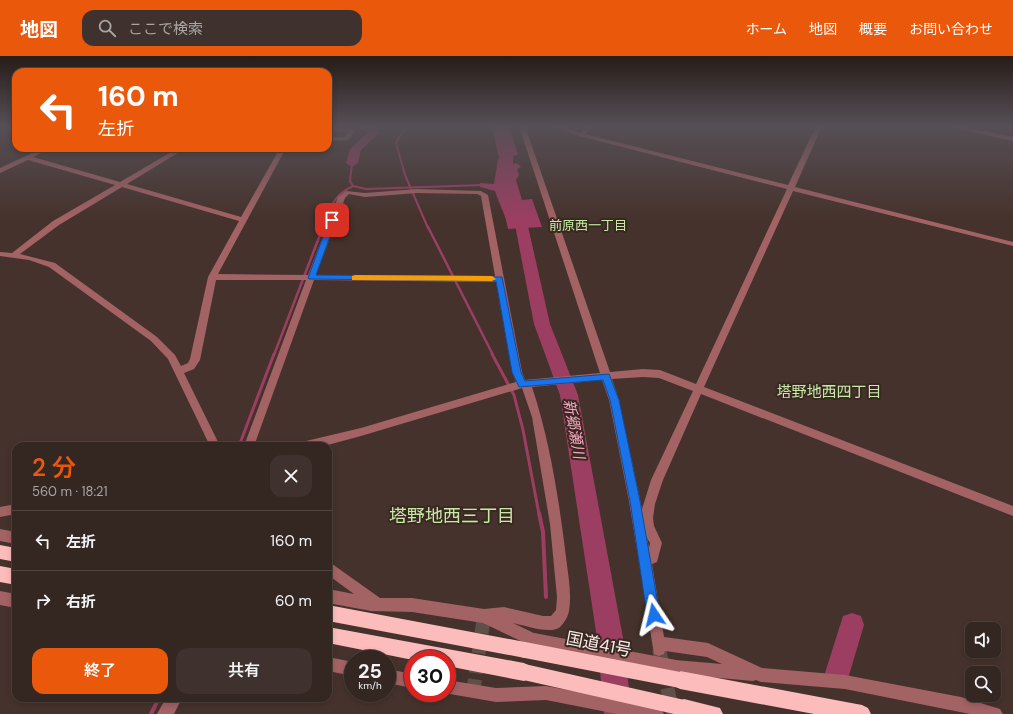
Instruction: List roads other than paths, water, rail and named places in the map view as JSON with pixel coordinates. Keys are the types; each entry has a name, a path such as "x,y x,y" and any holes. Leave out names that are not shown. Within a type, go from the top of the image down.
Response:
{"highway":[{"path":"0,552 12,554"},
{"path":"0,574 12,576"},
{"name":"国道41号","path":"332,614 529,645 678,674 862,714"},
{"path":"332,636 524,672 714,714"}],"street":[{"path":"13,256 56,223 168,157"},
{"path":"179,370 191,366 195,360 212,277 278,157"},
{"path":"532,157 614,400 635,501 659,646 708,650 761,675"},
{"path":"665,157 1013,244"},
{"path":"644,559 653,558 656,543 648,527 647,518 649,504 656,480 805,157"},
{"path":"0,171 28,158 243,220"},
{"path":"250,442 342,197 351,192 365,195 417,191 479,192 484,195 517,372 537,417 556,524 564,596 562,613 554,623 543,623 504,614 484,616 412,605 378,604 332,597"},
{"path":"0,254 30,258 52,265 154,339 172,357 213,442"},
{"path":"212,277 500,279"},
{"path":"322,442 522,385 643,373 660,374 1013,511"},
{"path":"0,512 12,510"},
{"path":"0,535 12,537"},
{"path":"332,570 378,604"},
{"path":"0,598 12,600"},
{"path":"484,616 529,645"},
{"path":"332,665 344,667"},
{"path":"678,674 761,675 845,682 961,704 995,714"},
{"path":"456,688 496,695 546,693 656,714"},
{"path":"165,714 172,702"}],"waterway":[{"path":"352,163 354,157"},
{"path":"400,157 410,187"},
{"name":"新郷瀬川","path":"504,157 510,180"},
{"path":"352,163 350,181 353,186"},
{"path":"410,187 483,185"},
{"path":"323,228 330,208 336,198 353,186"},
{"path":"353,186 366,189 410,187"},
{"path":"410,187 428,228"},
{"name":"新郷瀬川","path":"517,204 542,324 569,395 610,638 618,714"},
{"path":"274,355 323,227"},
{"path":"428,227 493,355"},
{"path":"241,442 274,354"},
{"path":"492,354 514,395 523,430 539,514"},
{"path":"539,513 543,532 546,597"},
{"path":"838,673 852,625"},
{"path":"151,714 157,702"}],"tunnel":[{"path":"473,693 484,616"},
{"path":"659,649 673,714"}],"district":[{"name":"前原西一丁目","path":"588,225"},
{"name":"塔野地西四丁目","path":"829,392"},
{"name":"塔野地西三丁目","path":"452,516"}]}
